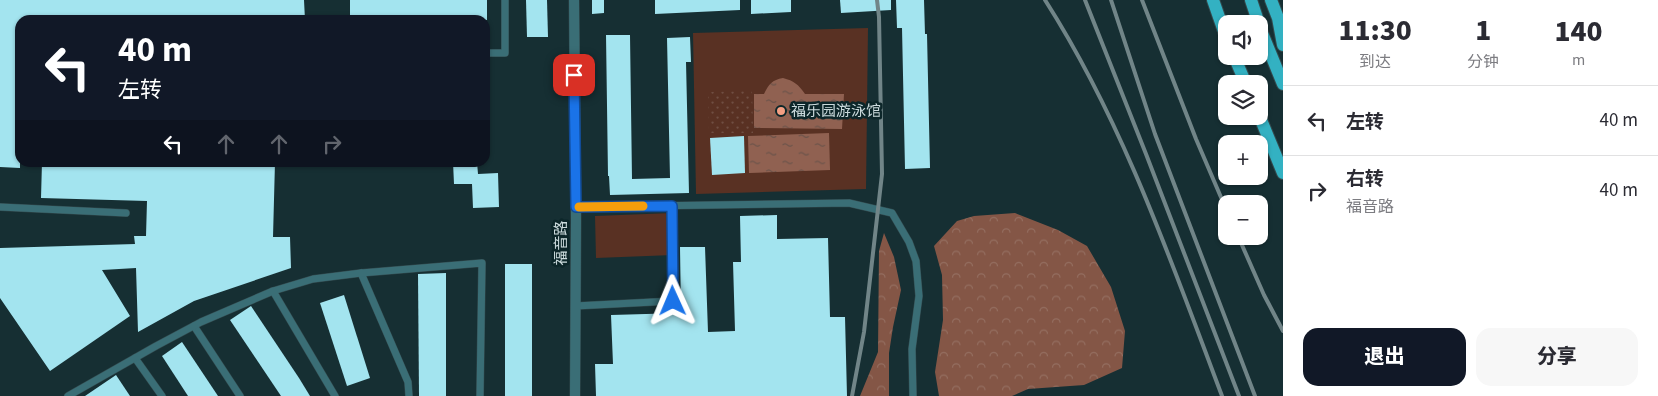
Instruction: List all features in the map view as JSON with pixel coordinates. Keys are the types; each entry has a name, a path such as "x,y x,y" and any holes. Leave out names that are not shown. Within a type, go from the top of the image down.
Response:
{"main road":[{"path":"1213,0 1218,15"},
{"path":"1250,0 1283,84"},
{"path":"1271,0 1278,18 1283,45"},
{"path":"1263,125 1283,173"}],"street":[{"name":"福音路","path":"574,0 575,396"}],"lane":[{"path":"490,53 505,53 505,0"},
{"path":"576,207 849,204 892,213 909,242 916,261 919,296 912,349 913,396"},
{"path":"576,306 673,301 672,206"},
{"path":"0,208 126,213"},
{"path":"68,396 194,326 273,291 313,279 482,263 480,396"},
{"path":"361,273 408,382 408,396"},
{"path":"273,291 335,396"},
{"path":"194,326 240,396"},
{"path":"135,358 162,396"}],"shaded area":[{"name":"福乐园游泳馆","path":"868,28 866,189 696,194 693,33"},
{"path":"752,91 753,133 709,133 708,92"},
{"path":"672,213 673,255 596,258 595,216"}],"green space":[{"path":"1015,213 1058,230 1087,246 1111,287 1125,331 1122,368 1084,385 1028,389 1012,396 939,396 935,372 943,320 942,275 934,246 957,221 974,216"},
{"path":"884,233 894,257 901,290 889,353 889,396 860,396 878,352 879,251"}],"water":[{"path":"783,78 796,83 805,94 844,94 842,129 754,128 754,94 764,94 771,83"},
{"path":"829,133 830,170 749,173 748,136"}],"building":[{"path":"0,0 304,0 305,15 15,15 15,167 20,168 0,167"},
{"path":"350,0 487,0 487,15 350,15"},
{"path":"526,0 547,0 548,37 527,37"},
{"path":"592,0 604,0 604,13 592,14"},
{"path":"655,0 740,0 740,10 655,14"},
{"path":"751,0 791,0 791,12 751,14"},
{"path":"840,0 891,0 891,10 841,13"},
{"path":"896,0 924,0 925,34 927,34 930,168 905,169 902,28 897,28"},
{"path":"606,35 630,35 632,179 670,178 667,38 690,37 691,62 686,62 689,193 610,195 608,176"},
{"path":"744,136 745,173 712,175 710,138"},
{"path":"42,167 275,167 273,237 290,237 291,268 194,301 138,332 136,268 102,270 130,316 50,371 0,298 0,248 135,244 134,236 146,236 147,201 41,198"},
{"path":"453,167 477,167 478,174 498,173 499,207 473,208 472,184 454,184"},
{"path":"777,215 777,239 828,238 830,317 845,317 847,396 596,396 595,364 613,364 611,315 681,313 680,247 705,247 708,332 735,331 733,262 741,262 740,216"},
{"path":"505,264 532,264 532,396 505,396"},
{"path":"446,273 446,396 419,396 418,274"},
{"path":"344,295 370,378 347,386 320,303"},
{"path":"251,306 310,396 281,396 230,320"},
{"path":"182,342 218,396 188,396 162,356"},
{"path":"116,375 130,396 85,396"}],"railway":[{"path":"852,396 864,332 882,174 879,17 877,0"},
{"path":"1045,0 1073,47 1122,143 1144,193 1222,396"},
{"path":"1085,0 1239,396"},
{"path":"1111,0 1155,134 1255,396"},
{"path":"1142,0 1220,195"},
{"path":"1242,245 1264,295 1283,331"}],"slow traffic":[{"path":"579,207 643,206"}],"place":[{"name":"福乐园游泳馆","path":"781,111"}],"route":[{"path":"574,75 576,207 672,206 673,301"}]}
